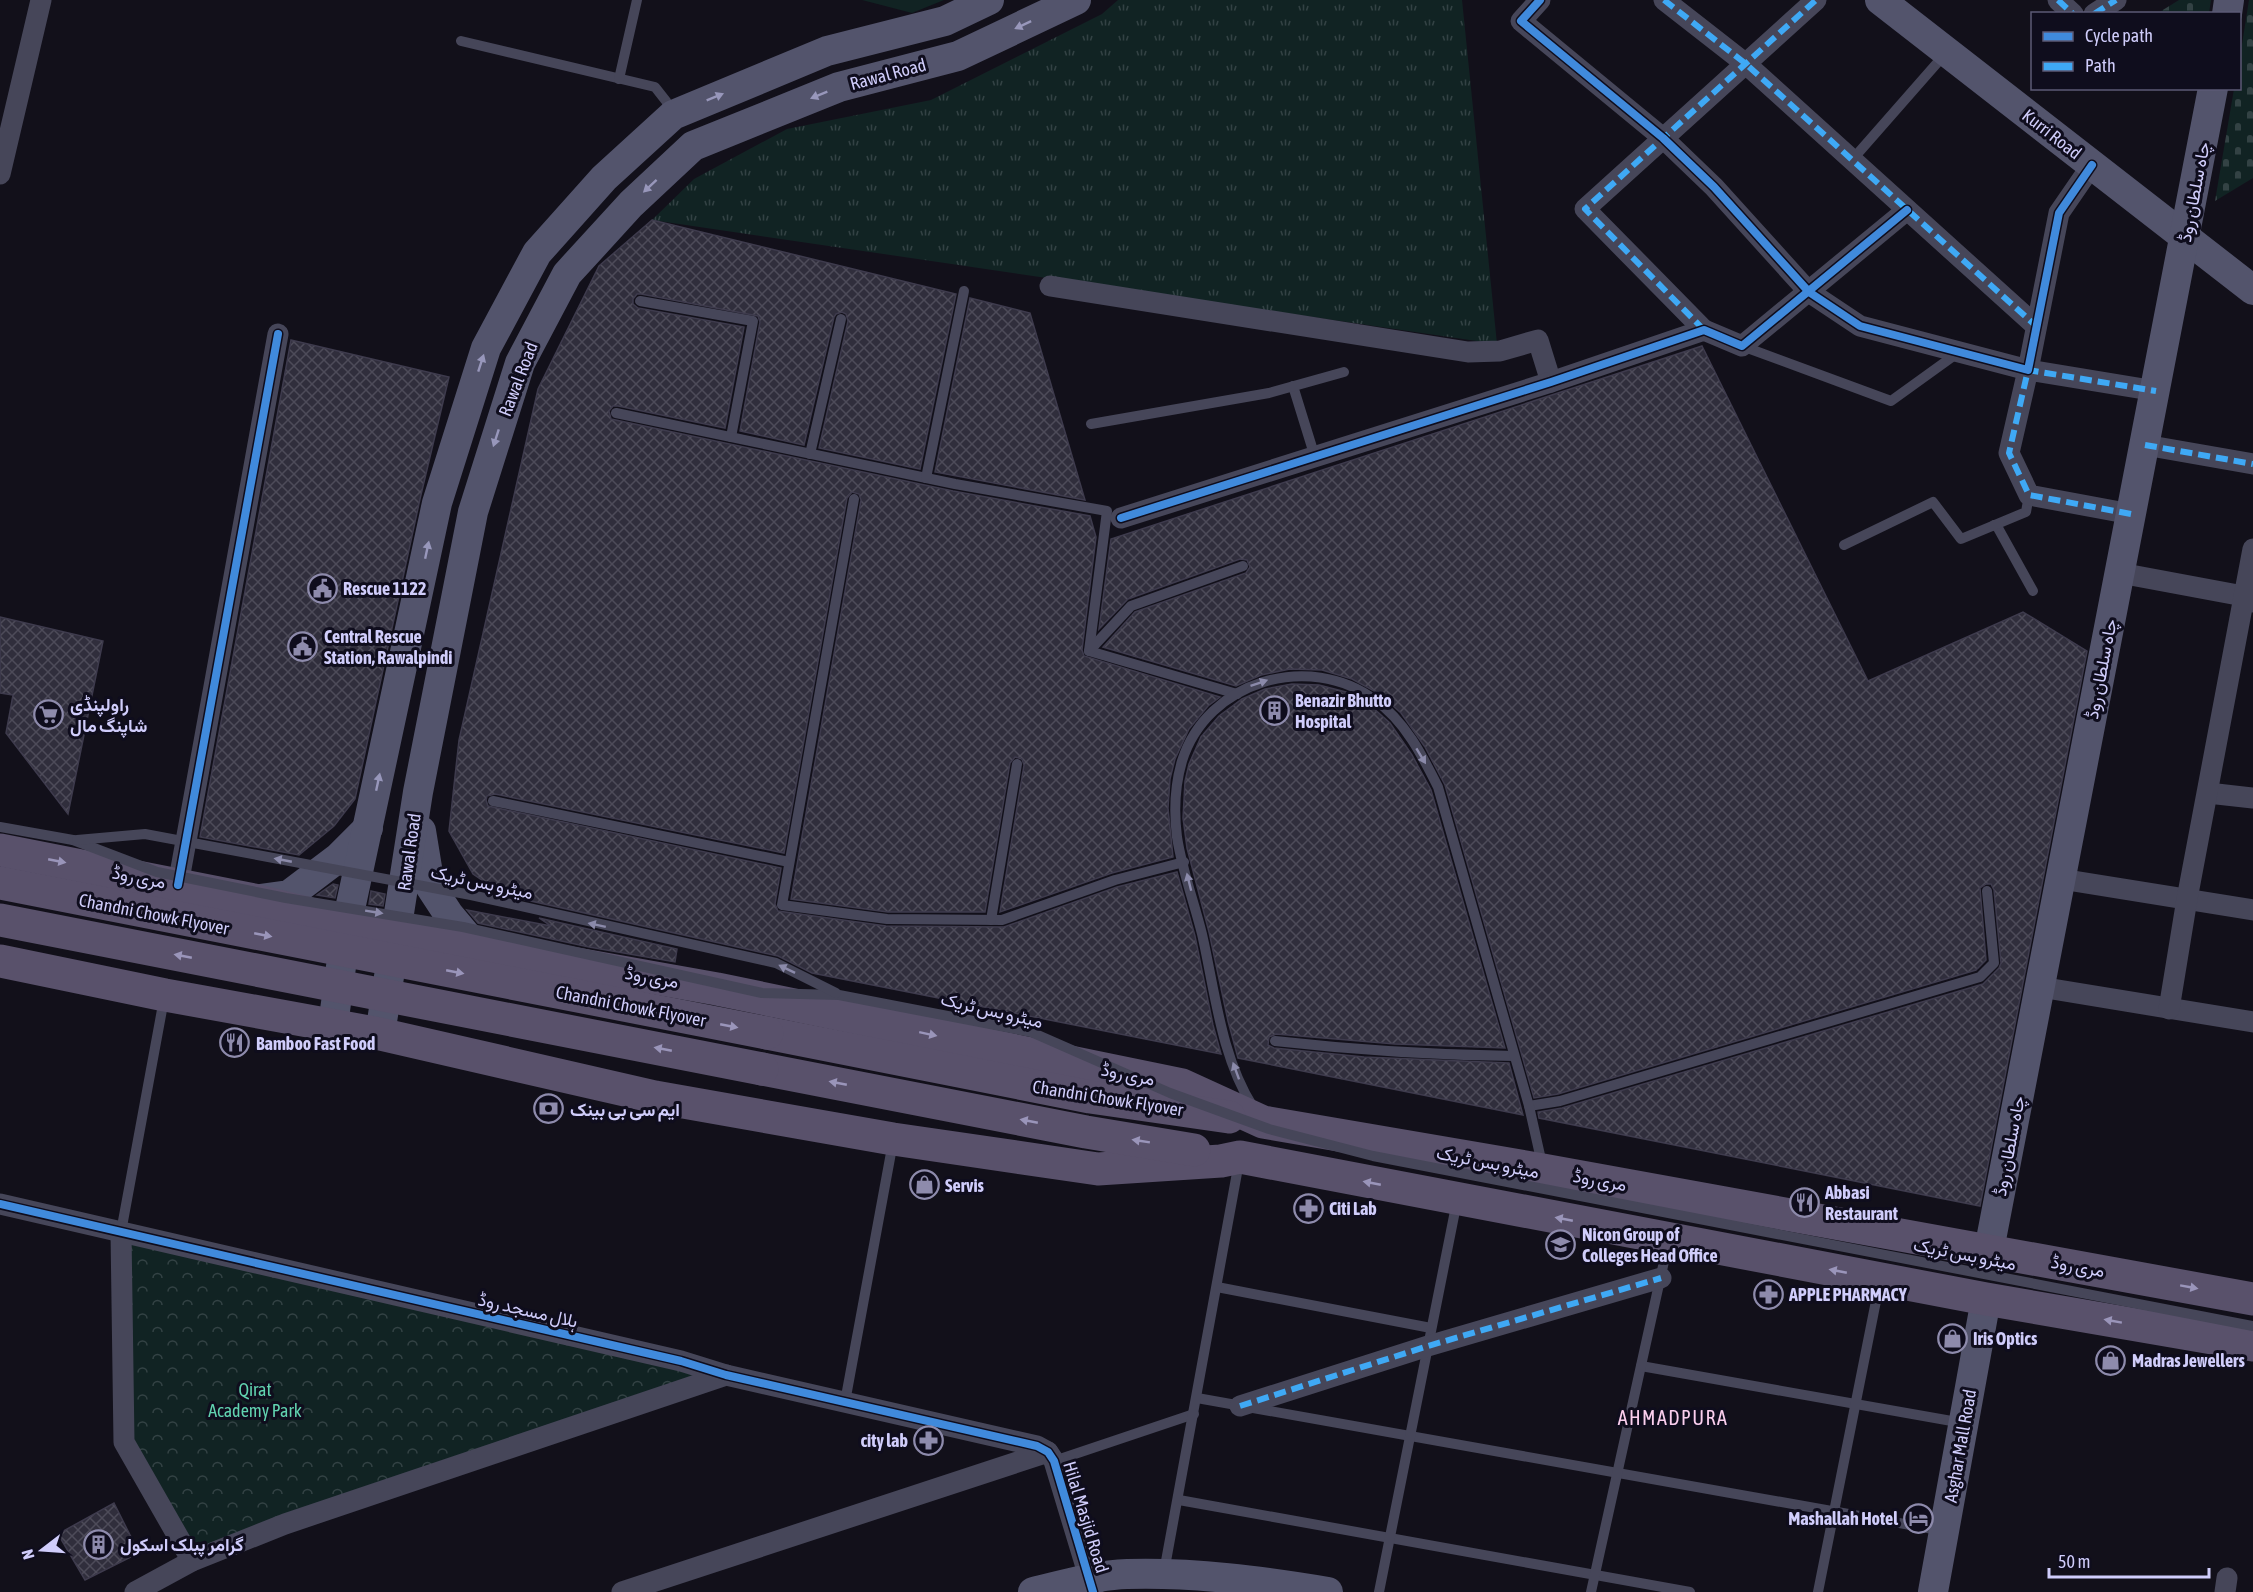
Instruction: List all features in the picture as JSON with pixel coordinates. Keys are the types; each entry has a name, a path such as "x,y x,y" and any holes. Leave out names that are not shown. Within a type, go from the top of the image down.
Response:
{"main road":[{"name":"Rawal Road","path":"333,1025 348,923 437,503 486,348 537,253 604,178 673,114 827,51 945,21 989,0"},
{"name":"Rawal Road","path":"380,1034 418,792 473,512 520,363 567,274 631,204 693,146 838,87 958,56 1076,0"},
{"name":"Kurri Road","path":"1880,0 2253,290"},
{"name":"چاہ سلطان روڈ","path":"1989,1250 2213,90"},
{"path":"418,792 423,850 430,886 449,915 475,946"},
{"path":"254,900 289,895 338,858 368,828"},
{"name":"مری روڈ","path":"0,850 254,900 348,923 717,989 1182,1085 1263,1122 1543,1170 2253,1299"},
{"name":"Chandni Chowk Flyover","path":"0,883 1090,1097 1263,1122"},
{"name":"Chandni Chowk Flyover","path":"0,920 1086,1132 1240,1158"},
{"path":"0,961 165,995 380,1034 655,1097 893,1139 1098,1169 1240,1158 1986,1299 2253,1345"},
{"name":"Asghar Mall Road","path":"1933,1592 1986,1299"},
{"path":"1033,1592 1091,1586 1126,1574 1163,1575 1328,1592"}],"street":[{"path":"0,174 41,0"},
{"path":"1540,0 1521,21 1663,138 1714,187 1809,292 1860,326 2028,370 2156,391"},
{"path":"1664,0 1746,64 2036,326"},
{"path":"1816,0 1585,209 1704,330 1742,346 1907,210"},
{"path":"2058,0 2071,12"},
{"path":"2097,12 2116,0"},
{"path":"2092,165 2059,213 2009,453 2029,495 2132,514"},
{"path":"1050,286 1468,352 1500,351 1538,340 1551,382"},
{"path":"1121,518 1551,382 1704,330"},
{"path":"178,885 278,334"},
{"path":"2145,446 2253,464"},
{"path":"2169,1008 2187,899 2249,600 2253,549"},
{"path":"2120,573 2238,595 2249,600"},
{"path":"2208,793 2253,798"},
{"path":"2061,879 2253,910"},
{"path":"2040,987 2253,1022"},
{"name":"ہلال مسجد روڈ","path":"0,1204 681,1361 726,1375 1037,1446 1051,1456"},
{"path":"122,1232 124,1442 192,1561"},
{"path":"1240,1406 1430,1337 1663,1268"},
{"path":"135,1592 192,1561 285,1524 726,1375"},
{"path":"621,1592 1051,1456"},
{"name":"Hilal Masjid Road","path":"1051,1456 1091,1586"}],"lane":[{"path":"620,79 637,0"},
{"path":"460,41 655,87 673,114"},
{"path":"1852,160 1947,52"},
{"path":"926,478 964,291"},
{"path":"640,301 753,321 731,437"},
{"path":"810,454 841,319"},
{"path":"1742,346 1891,401 1959,352"},
{"path":"1091,424 1269,393 1344,372"},
{"path":"1293,386 1315,457"},
{"path":"616,413 926,478 1107,511 1089,651"},
{"path":"1844,545 1934,502 1961,539 2026,512 2029,495"},
{"path":"854,499 782,905 887,919 1002,920 1115,880 1184,862"},
{"path":"1994,525 1998,528 2033,591"},
{"path":"1089,651 1131,606 1243,566"},
{"path":"1089,651 1237,694"},
{"path":"1263,1122 1244,1092 1232,1058 1178,838 1176,787 1182,759 1198,728 1226,700 1252,685 1276,677 1317,676 1339,681 1375,699 1398,722 1425,761 1437,788 1529,1106 1543,1170"},
{"path":"991,920 1017,764"},
{"path":"493,801 789,862"},
{"name":"میٹرو بس ٹریک","path":"0,827 73,840 157,872 251,891 463,927 762,993 839,995 1031,1032 1170,1093 1269,1129 1373,1156 2253,1326"},
{"name":"میٹرو بس ٹریک","path":"73,840 145,834 471,895 776,963 839,995"},
{"path":"1529,1106 1560,1101 1980,977 1994,963 1987,891"},
{"path":"122,1232 165,995"},
{"path":"1275,1041 1437,1055 1514,1056"},
{"path":"845,1402 893,1139"},
{"path":"1163,1575 1179,1500 1240,1158"},
{"path":"1379,1592 1455,1211"},
{"path":"1591,1592 1663,1268"},
{"path":"1217,1287 1430,1337"},
{"path":"1818,1592 1877,1296"},
{"path":"1641,1366 1964,1424"},
{"path":"1197,1398 1944,1531"},
{"path":"1051,1456 1194,1414"},
{"path":"1179,1500 1690,1592"}],"green space":[{"path":"862,0 944,0 912,13"},
{"path":"1118,0 1462,0 1497,344 652,220 694,179 787,129 931,100 1102,14"},
{"path":"2179,0 2211,0 2209,12 2160,12"},
{"path":"2249,0 2253,0 2253,178 2215,201 2234,90 2241,90 2241,51"},
{"name":"Qirat Academy Park","path":"121,1232 726,1375 192,1561 124,1442"}],"building":[{"path":"652,220 956,294 920,469 819,448 848,321 846,314 842,312 834,317 804,445 740,431 760,322 758,316 641,294 637,294 633,299 633,304 638,308 744,327 725,428 618,406 613,406 609,411 611,419 953,491 1090,516 1096,537 1082,650 1084,656 1220,697 1208,706 1189,729 1175,759 1170,779 1168,808 1173,857 1112,873 1000,912 1024,765 1022,759 1015,757 1010,763 985,912 888,912 791,899 861,500 859,494 852,492 847,498 784,853 495,794 487,796 488,806 781,868 775,904 778,911 886,926 1004,927 1117,887 1177,872 1195,936 1221,1054 812,973 778,956 504,895 473,874 449,831 459,740 538,389 599,266"},
{"path":"970,298 1030,313 1085,500 935,472"},
{"name":"Rescue 1122","path":"291,340 449,377 355,799 334,826 299,855 200,837"},
{"path":"1702,346 1868,681 2023,612 2087,651 1980,1206 1539,1118 1538,1112 1562,1108 1983,984 2001,963 1994,890 1991,884 1980,888 1986,960 1976,970 1558,1094 1534,1098 1445,785 1425,747 1401,713 1380,694 1352,679 1322,670 1290,669 1261,675 1236,686 1103,647 1135,612 1246,573 1250,567 1247,560 1240,559 1128,599 1099,629 1111,539"},
{"name":"راولپنڈی شاپنگ مال","path":"0,617 103,641 68,814 6,733 13,695 0,693"},
{"path":"1292,684 1319,685 1346,692 1371,706 1390,723 1412,755 1431,790 1505,1048 1395,1044 1276,1034 1269,1037 1268,1045 1274,1048 1364,1057 1509,1063 1523,1115 1238,1058 1187,848 1183,818 1185,781 1189,764 1201,737 1219,716 1242,699 1265,689"},
{"path":"333,884 338,885 335,898 317,895"},
{"path":"371,891 385,894 383,906 369,904"},
{"path":"467,910 551,926 539,918 677,949 675,962 589,947 478,923"},
{"name":"گرامر پبلک اسکول","path":"114,1503 139,1553 85,1580 58,1534"}],"marked path":[{"path":"1664,0 1746,64 2036,326"},
{"path":"1704,330 1585,209 1816,0"},
{"path":"2058,0 2071,12"},
{"path":"2097,12 2116,0"},
{"path":"2131,514 2029,495 2009,453 2028,370 2156,391"},
{"path":"2145,445 2253,464"},
{"path":"1240,1406 1428,1346 1661,1278"}],"cycle path":[{"path":"1540,0 1521,21 1663,138 1714,187 1809,292 1860,326 2028,370 2059,213 2092,165"},
{"path":"1121,518 1551,382 1704,330 1742,346 1907,210"},
{"path":"178,885 278,334"},
{"path":"0,1204 681,1361 726,1375 1037,1446 1048,1452 1054,1461 1093,1592"}],"place":[{"name":"Rescue 1122","path":"322,588"},
{"name":"Central Rescue Station, Rawalpindi","path":"303,646"},
{"name":"Benazir Bhutto Hospital","path":"1274,710"},
{"name":"راولپنڈی شاپنگ مال","path":"49,714"},
{"name":"Bamboo Fast Food","path":"235,1043"},
{"name":"ایم سی بی بینک","path":"549,1109"},
{"name":"Servis","path":"924,1185"},
{"name":"Abbasi Restaurant","path":"1804,1202"},
{"name":"Citi Lab","path":"1308,1208"},
{"name":"Nicon Group of Colleges Head Office","path":"1561,1244"},
{"name":"APPLE PHARMACY","path":"1768,1294"},
{"name":"Iris Optics","path":"1952,1338"},
{"name":"Madras Jewellers","path":"2111,1360"},
{"name":"city lab","path":"929,1440"},
{"name":"Mashallah Hotel","path":"1919,1518"},
{"name":"گرامر پبلک اسکول","path":"99,1544"}],"district":[{"name":"AHMADPURA","path":"1673,1417"}]}
